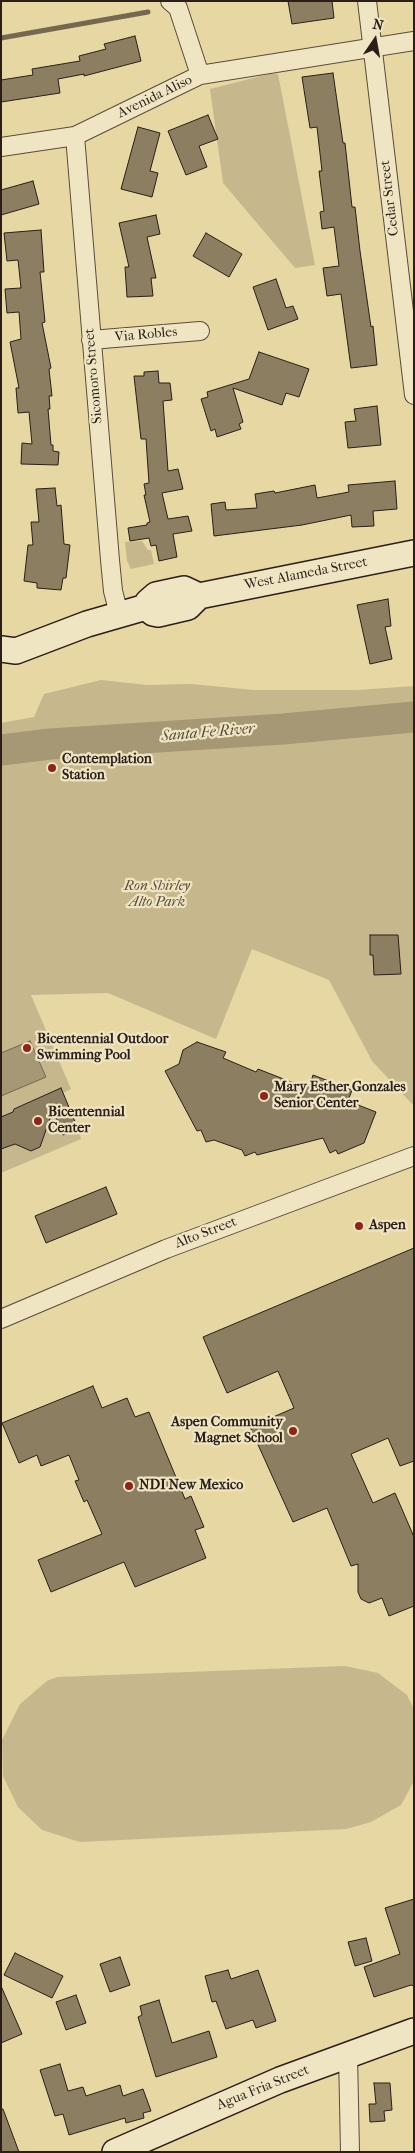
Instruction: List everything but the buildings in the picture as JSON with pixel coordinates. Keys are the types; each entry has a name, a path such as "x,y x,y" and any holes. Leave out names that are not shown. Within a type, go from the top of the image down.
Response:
{"street":[{"path":"170,1 178,8 200,75"},
{"name":"Cedar Street","path":"367,1 414,394"},
{"name":"Avenida Aliso","path":"1,147 75,136 200,75 414,41"},
{"name":"Sicomoro Street","path":"75,136 110,560 113,591 118,614"},
{"name":"Via Robles","path":"91,340 200,331"},
{"name":"West Alameda Street","path":"6,655 118,614 146,607 151,598 184,589 199,596 414,553"},
{"name":"Alto Street","path":"1,1318 166,1249 414,1156"},
{"name":"Agua Fria Street","path":"115,2152 280,2080 348,2054 414,2032"},
{"path":"348,2054 350,2152"}],"green space":[{"path":"269,74 278,74 315,265 295,268 223,183 210,89"},
{"path":"142,541 148,550 151,550 154,564 131,569 127,561 125,542"},
{"name":"Ron Shirley Alto Park","path":"101,680 147,685 191,684 254,690 358,690 414,686 414,1106 372,1061 329,980 252,949 216,1039 108,993 31,995 71,1089 63,1093 79,1129 81,1139 1,1173 1,723 34,717 44,694"},
{"path":"345,1666 378,1673 407,1695 414,1709 414,1781 401,1805 371,1822 346,1829 80,1842 42,1830 18,1807 3,1776 2,1740 20,1704 47,1681 57,1677"}],"shaded area":[{"path":"30,1041 46,1077 1,1096 1,1053"}],"waterway":[{"path":"1,38 148,12"},
{"name":"Santa Fe River","path":"1,750 50,744 283,729 414,717"}],"place":[{"name":"Contemplation Station","path":"52,768"},
{"name":"Bicentennial Outdoor Swimming Pool","path":"27,1048"},
{"name":"Mary Esther Gonzales Senior Center","path":"264,1096"},
{"name":"Bicentennial Center","path":"38,1121"},
{"name":"Aspen","path":"359,1226"},
{"name":"Aspen Community Magnet School","path":"293,1431"},
{"name":"NDI New Mexico","path":"129,1486"}]}
